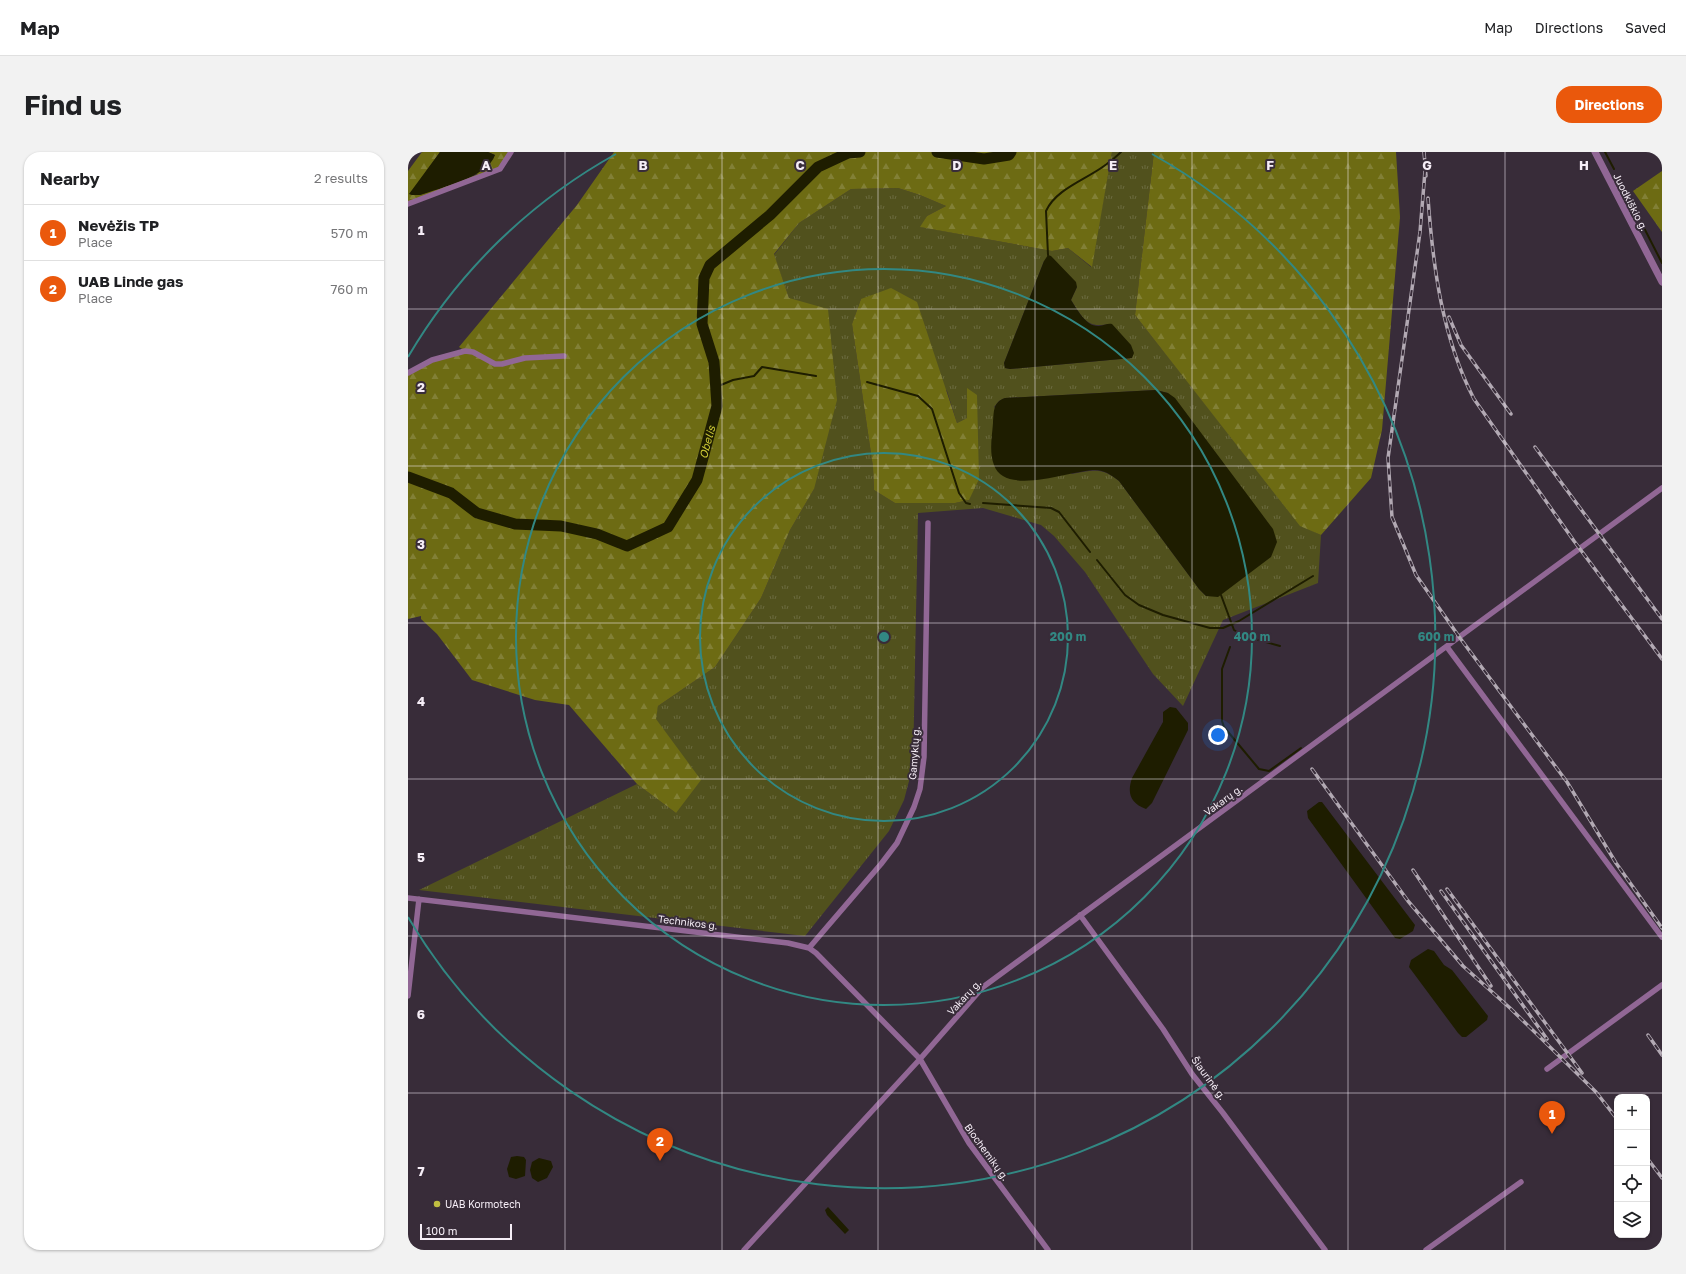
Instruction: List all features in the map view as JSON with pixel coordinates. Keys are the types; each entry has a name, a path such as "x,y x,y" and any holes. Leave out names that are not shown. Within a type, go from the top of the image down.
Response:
{"street":[{"path":"408,204 500,169 511,152"},
{"name":"Juodkiškio g.","path":"1594,152 1662,282"},
{"path":"408,373 432,360 465,351 474,352 495,364 502,364 525,358 564,356"},
{"name":"Vakarų g.","path":"744,1250 920,1059 983,987 1662,488"},
{"name":"Gamyklų g.","path":"809,948 890,852 909,821 920,790 924,757 928,523"},
{"path":"1447,647 1662,938"},
{"name":"Technikos g.","path":"408,898 788,943 809,948 816,953 920,1059"},
{"path":"408,996 419,899"},
{"name":"Šiaurinė g.","path":"1080,916 1163,1029 1192,1074 1223,1113 1325,1250"},
{"path":"1547,1069 1662,985"},
{"name":"Biochemikų g.","path":"920,1059 969,1143 1048,1250"},
{"path":"1426,1250 1521,1182"}],"green space":[{"path":"422,152 440,152 410,194 412,195 420,195 476,175 495,155 488,152 508,152 500,169 408,204 408,171"},
{"path":"614,152 1112,152 1092,267 1068,248 1052,251 920,227 927,216 946,206 898,188 851,189 799,223 774,254 789,298 828,309 837,400 814,489 790,530 761,598 715,667 658,706 656,719 701,780 676,813 637,784 569,705 535,700 472,680 437,634 421,619 421,616 408,619 408,373 432,360 465,351 459,347 577,205"},
{"path":"1112,152 1154,152 1135,315 1300,525 1321,535 1318,583 1223,620 1183,706 1153,674 1085,572 1054,536 1041,525 983,508 918,513 913,766 904,800 889,831 805,936 419,890 637,784 676,813 655,719 658,706 715,667 761,598 790,530 814,489 789,298 774,255 799,223 851,189 898,188 946,206 927,216 921,227 1052,251 1068,248 1091,267","holes":["1044,261 1077,287 1071,300 1085,320 1094,325 1108,324 1132,358 1010,369 1005,368 1004,363","861,299 947,391 957,423 967,418 967,388 969,500 955,503 895,503 874,490 873,467 852,324","1156,390 1168,393 1206,596 1199,589 1119,481 1108,473 1097,471 1086,471 1072,474 994,407 999,401 1005,398"]},
{"path":"1154,152 1396,152 1400,217 1382,430 1371,478 1321,535 1300,526 1135,315"},
{"path":"1662,171 1662,232 1633,191"},
{"path":"891,288 917,302 957,423 967,418 967,388 977,395 979,479 969,500 955,503 895,503 874,490 873,467 852,324 861,299"}],"shaded area":[{"path":"440,152 488,152 495,155 491,163 483,170 462,181 420,195 409,194"},
{"path":"1048,255 1051,256 1076,282 1077,287 1071,300 1082,317 1094,326 1112,324 1131,345 1134,353 1132,358 1010,369 1005,368 1004,363 1044,261"},
{"path":"1156,390 1168,393 1175,398 1273,529 1277,542 1271,557 1218,597 1206,596 1199,589 1119,481 1111,475 1095,470 1040,480 1025,481 1011,479 1001,474 992,460 991,444 994,411 998,402 1005,398"},
{"path":"1170,707 1176,708 1188,723 1188,730 1152,803 1146,809 1136,804 1131,797 1130,788 1132,778 1163,722 1163,712"},
{"path":"1319,802 1322,802 1415,925 1413,931 1400,939 1395,938 1308,818 1307,811"},
{"path":"1428,949 1434,951 1444,965 1452,970 1488,1016 1487,1020 1466,1037 1462,1037 1458,1033 1409,967 1411,960"},
{"path":"511,1157 524,1157 526,1160 525,1176 516,1179 509,1177 507,1169"},
{"path":"539,1158 551,1161 553,1167 547,1178 538,1182 532,1178 530,1170 532,1162"},
{"path":"828,1207 849,1230 845,1234 827,1215 825,1210"}],"waterway":[{"name":"Obelis","path":"408,477 451,493 477,513 515,524 561,526 597,534 627,546 668,527 697,480 717,406 714,362 702,324 704,278 710,265 770,215 818,167 848,153 860,152"},
{"name":"Obelis","path":"937,152 984,159 1009,155 1011,152"},
{"path":"1048,255 1046,211 1051,203 1064,191 1104,166 1121,152"},
{"path":"1605,152 1614,169"},
{"path":"1618,177 1662,263"},
{"path":"716,387 733,380 754,376 762,367 816,376"},
{"path":"867,382 918,396 932,409 959,493 966,503 970,504"},
{"path":"983,503 1051,508 1059,512 1090,552"},
{"path":"1097,560 1125,595 1139,605 1163,615 1210,628 1223,628 1239,621 1313,576"},
{"path":"1221,595 1234,630 1244,636 1280,646"},
{"path":"1230,647 1222,669 1222,721 1224,727 1259,769 1269,771 1301,748"}],"railway":[{"path":"1424,152 1426,176"},
{"path":"1425,171 1420,232 1388,458 1392,517 1416,575 1460,638 1567,782 1616,863 1662,928"},
{"path":"1428,198 1436,276 1441,301 1454,351 1474,399 1574,541 1662,659"},
{"path":"1449,317 1461,345 1511,414"},
{"path":"1535,447 1662,619"},
{"path":"1312,769 1408,901 1463,966 1510,1008 1596,1092 1614,1115"},
{"path":"1413,870 1491,986"},
{"path":"1447,889 1582,1073"},
{"path":"1441,891 1547,1039"},
{"path":"1648,1035 1662,1055"},
{"path":"1650,1162 1662,1178"}],"place":[{"name":"Nevėžis TP","path":"1552,1134"},
{"name":"UAB Linde gas","path":"660,1161"},
{"name":"UAB Kormotech","path":"437,1204"}]}
